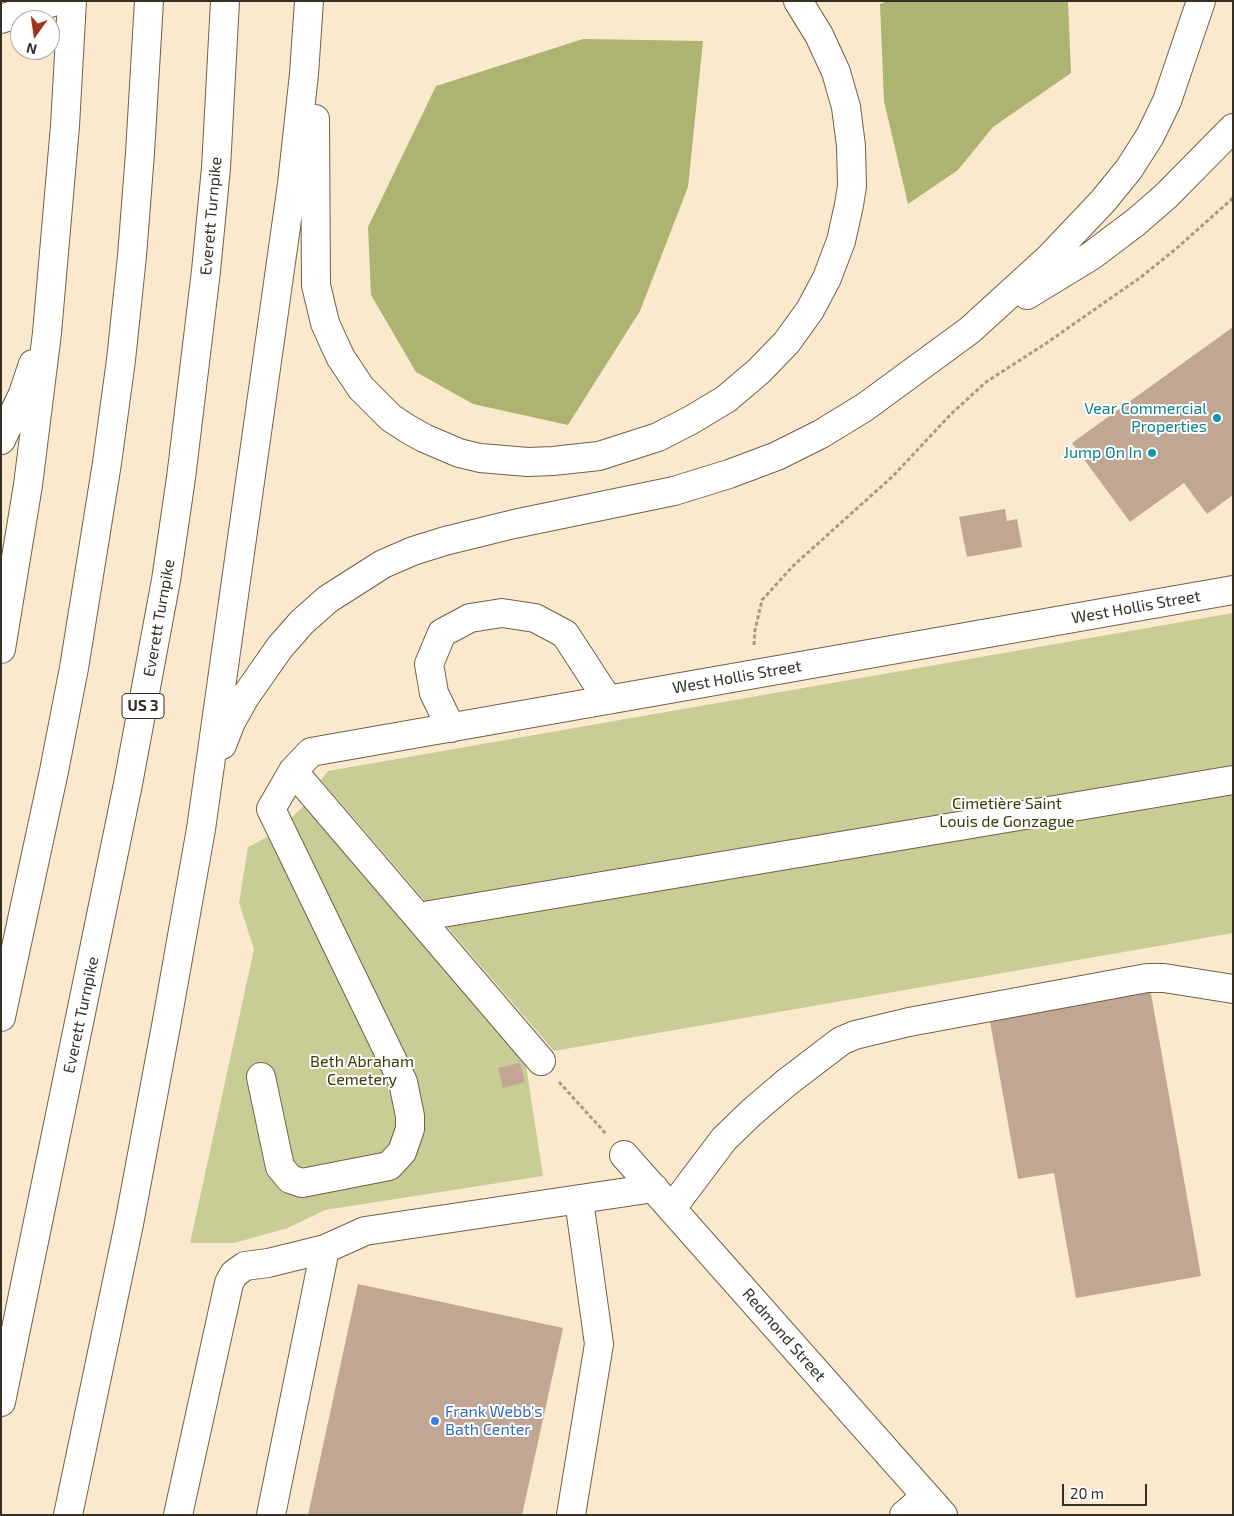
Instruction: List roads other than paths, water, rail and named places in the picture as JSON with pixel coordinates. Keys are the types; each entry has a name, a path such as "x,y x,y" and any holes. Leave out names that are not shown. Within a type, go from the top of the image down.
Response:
{"main road":[{"path":"1,19 56,1"},
{"path":"1,649 34,443 53,280 66,118 72,1"},
{"path":"1,1017 72,677 108,463 121,360 132,247 144,97 149,1"},
{"name":"Everett Turnpike","path":"1,1402 126,793 166,580 182,478 206,271 216,168 225,1"},
{"path":"68,1515 129,1224 201,828 292,184 304,74 309,1"},
{"path":"315,1 315,266 320,305 333,341 341,358 361,388 391,418 408,429 432,442 459,453 480,458 528,462 599,456 658,437 691,420 726,399 759,371 787,342 810,310 835,259 846,224 852,186 851,146 846,107 836,72 819,35 798,1"},
{"path":"970,330 1056,251 1103,201 1129,169 1150,136 1167,101 1201,1"},
{"path":"201,828 218,756 231,722 245,697 280,647 302,622 328,599 353,582 383,564 413,551 445,541 514,524 674,491 729,474 777,456 814,438 851,416 970,330 1091,256 1166,196 1233,128"},
{"path":"1,440 23,394 32,368 53,280"},
{"name":"West Hollis Street","path":"262,1077 280,1167 290,1178 302,1183 389,1166 402,1152 410,1129 410,1116 403,1082 271,809 293,770 311,752 1233,590"},
{"path":"451,728 434,693 429,664 442,633 470,618 502,612 535,618 565,634 608,700"},
{"path":"293,770 541,1061"},
{"path":"418,917 1233,780"},
{"path":"178,1515 230,1283 234,1274 244,1266 268,1263 325,1249 365,1232 579,1200 663,1198 752,1112 786,1083 842,1041 855,1035 909,1022 1147,978 1164,978 1232,991"},
{"name":"Redmond Street","path":"624,1155 934,1505"},
{"path":"571,1515 599,1344 579,1200"},
{"path":"271,1515 325,1249"},
{"path":"904,1515 934,1505"}],"place":[{"name":"Vear Commercial Properties","path":"1217,418"},
{"name":"Jump On In","path":"1152,453"},
{"name":"Frank Webb's Bath Center","path":"435,1421"}],"park label":[{"name":"Cimetière Saint Louis de Gonzague","path":"1007,813"},
{"name":"Beth Abraham Cemetery","path":"362,1071"}]}
